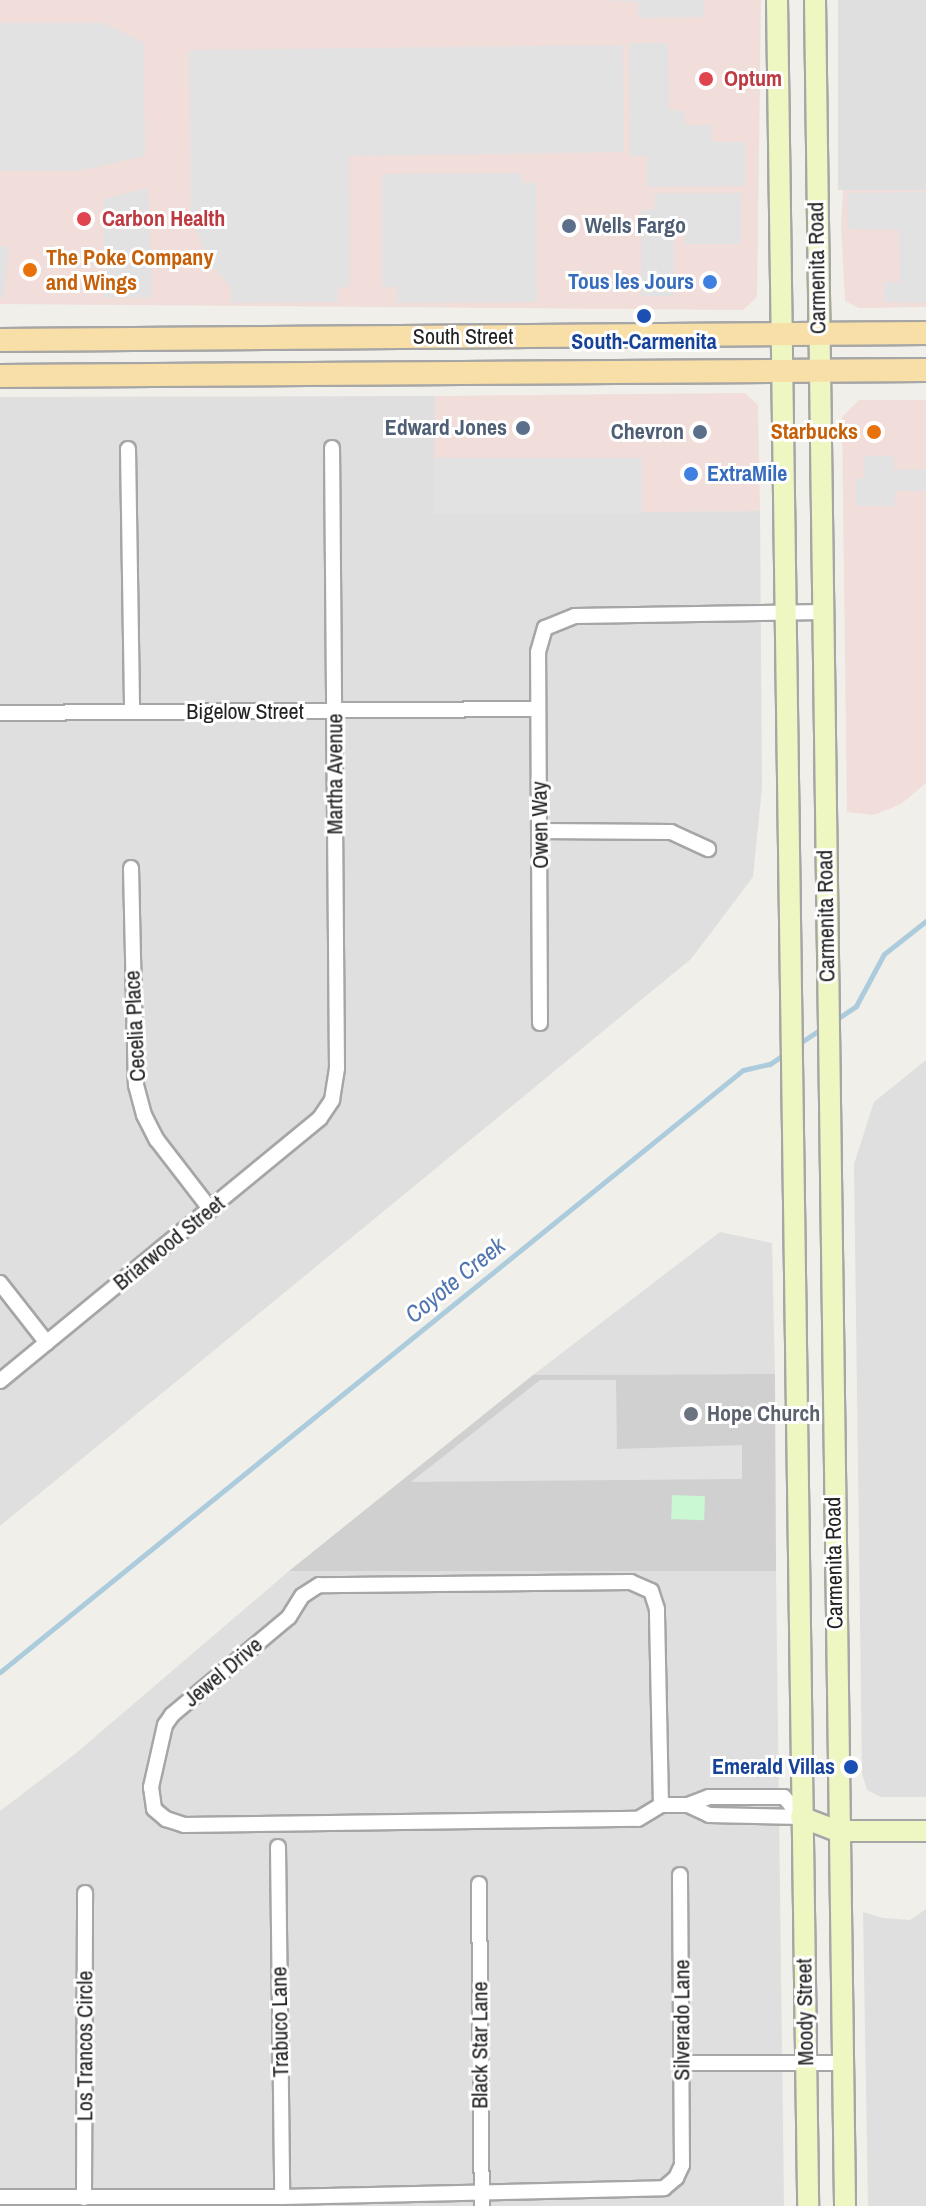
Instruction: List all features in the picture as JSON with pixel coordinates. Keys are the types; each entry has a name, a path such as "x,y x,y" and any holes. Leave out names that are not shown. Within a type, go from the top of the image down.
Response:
{"main road":[{"name":"Carmenita Road","path":"777,0 801,1817"},
{"name":"Carmenita Road","path":"815,0 838,1831"},
{"name":"South Street","path":"0,340 926,333"},
{"name":"South Street","path":"0,376 926,370"},
{"path":"801,1817 838,1831 926,1831"},
{"name":"Moody Street","path":"801,1817 808,2206"},
{"name":"Moody Street","path":"838,1831 845,2206"}],"street":[{"name":"Martha Avenue","path":"332,448 337,1068 332,1100"},
{"path":"128,449 132,712"},
{"path":"785,613 822,612"},
{"name":"Owen Way","path":"540,1023 538,652 545,628 575,616 785,613"},
{"name":"Bigelow Street","path":"0,713 538,709"},
{"path":"540,831 671,832 708,849"},
{"name":"Cecelia Place","path":"131,868 136,1085 157,1140 211,1210"},
{"name":"Briarwood Street","path":"0,1381 320,1118 332,1100"},
{"path":"0,1283 47,1343"},
{"name":"Jewel Drive","path":"661,1805 657,1609 651,1591 631,1582 319,1585 302,1596 289,1617 172,1715 165,1725 151,1787 154,1809 166,1819 184,1825 638,1819 661,1805 688,1805 709,1797 784,1797 801,1817"},
{"name":"Trabuco Lane","path":"278,1847 282,2197"},
{"name":"Silverado Lane","path":"481,2200 655,2190 671,2184 682,2165 680,1875"},
{"name":"Black Star Lane","path":"479,1884 481,2200"},
{"name":"Los Trancos Circle","path":"84,2198 85,1893"},
{"path":"682,2063 842,2063"},
{"path":"0,2197 481,2200"}],"shaded area":[{"path":"0,0 761,0 757,297 743,310 0,304"},
{"path":"596,0 704,0 704,17 638,18 638,2"},
{"path":"838,0 926,0 926,190 838,190"},
{"path":"0,23 103,23 144,43 145,156 79,171 0,171"},
{"path":"629,43 668,43 669,110 684,111 685,125 711,125 712,142 745,142 745,186 647,187 647,156 630,156"},
{"path":"623,45 624,152 349,156 350,287 338,288 338,302 231,303 231,287 208,261 191,216 189,50"},
{"path":"522,173 522,183 536,183 537,302 397,303 397,287 382,287 382,174"},
{"path":"148,188 152,297 104,298 104,199"},
{"path":"843,190 926,190 926,307 859,308 845,301 841,224"},
{"path":"926,192 926,303 884,302 884,282 900,282 899,230 848,229 847,193"},
{"path":"655,193 741,193 741,244 685,244 684,230 674,236 674,296 641,296 641,210 655,209"},
{"path":"0,246 9,247 4,298 0,297"},
{"path":"745,393 758,405 760,511 434,514 435,396"},
{"path":"435,396 435,514 760,511 762,788 753,877 691,959 0,1526 0,397"},
{"path":"859,400 926,400 926,783 901,804 874,815 847,812 842,417"},
{"path":"864,456 894,456 894,470 926,469 926,491 895,491 895,506 856,506 856,479 865,478"},
{"path":"434,458 642,458 642,514 434,514"},
{"path":"926,1060 926,1797 881,1797 867,1790 862,1773 854,1164 874,1102"},
{"path":"720,1232 772,1243 775,1374 533,1375"},
{"path":"775,1374 776,1571 289,1571 533,1375"},
{"path":"540,1380 616,1380 617,1449 742,1445 742,1479 411,1482"},
{"path":"289,1571 776,1571 784,2206 0,2206 0,1811 75,1754"},
{"path":"926,1909 926,2206 868,2206 863,1912 883,1918 910,1920"}],"green space":[{"path":"672,1495 705,1496 704,1520 671,1519"}],"waterway":[{"name":"Coyote Creek","path":"834,1021 856,1006 884,954 926,921"},
{"name":"Coyote Creek","path":"797,1045 822,1028"},
{"name":"Coyote Creek","path":"0,1672 743,1070 770,1064 786,1053"}],"place":[{"name":"Optum","path":"706,79"},
{"name":"Carbon Health","path":"84,219"},
{"name":"Wells Fargo","path":"569,226"},
{"name":"The Poke Company and Wings","path":"30,270"},
{"name":"Tous les Jours","path":"710,282"},
{"name":"South-Carmenita","path":"644,316"},
{"name":"Edward Jones","path":"523,428"},
{"name":"Chevron","path":"700,432"},
{"name":"Starbucks","path":"874,432"},
{"name":"ExtraMile","path":"691,474"},
{"name":"Hope Church","path":"691,1414"},
{"name":"Emerald Villas","path":"851,1767"}]}
